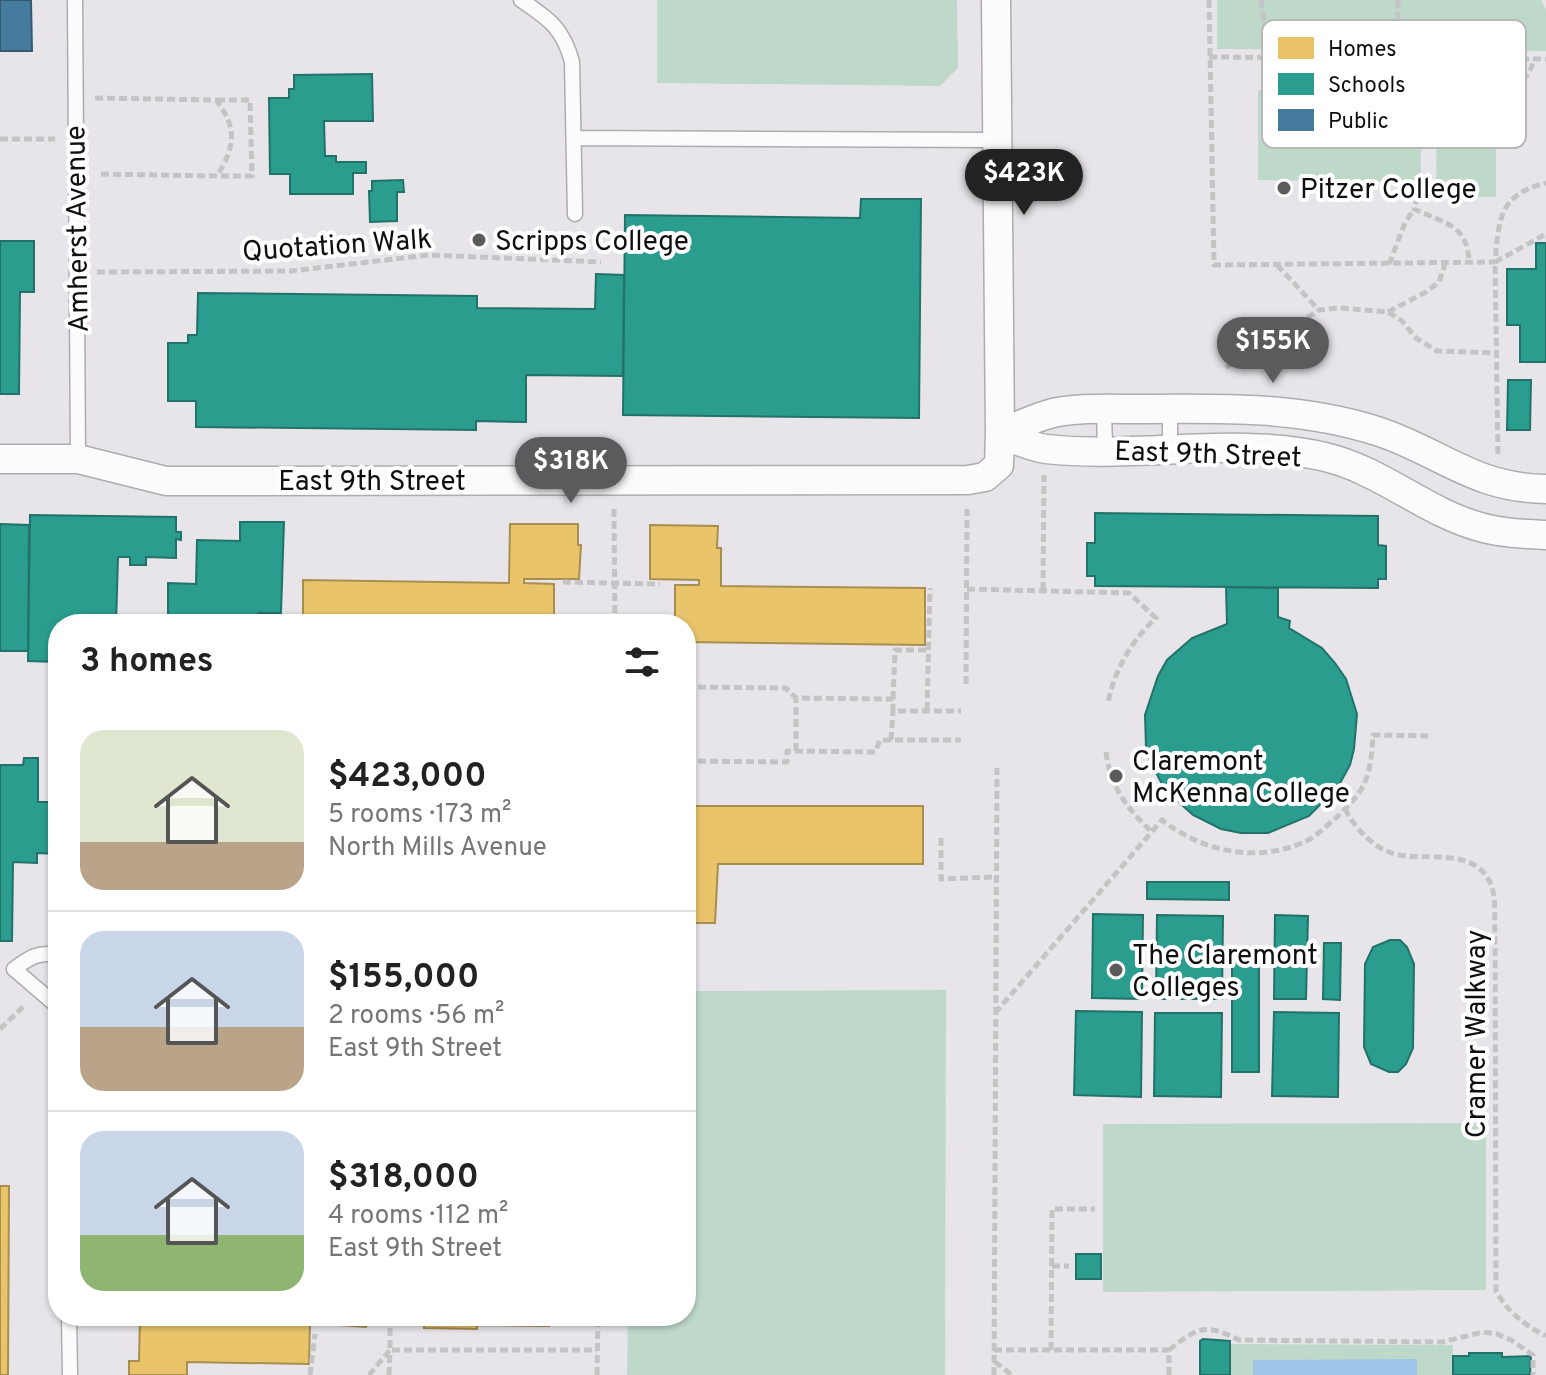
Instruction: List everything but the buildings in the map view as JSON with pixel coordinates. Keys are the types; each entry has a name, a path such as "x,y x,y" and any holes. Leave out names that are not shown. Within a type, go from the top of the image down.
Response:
{"street":[{"path":"968,480 985,477 999,465 996,0"},
{"name":"East 9th Street","path":"1000,434 1048,414 1104,409 1283,411 1330,417 1383,433 1467,474 1499,484 1546,489"},
{"name":"East 9th Street","path":"1000,434 1044,449 1270,449 1325,457 1370,473 1478,527 1546,535"},
{"name":"East 9th Street","path":"0,459 78,459 166,481 614,478 968,480"}],"lane":[{"name":"Amherst Avenue","path":"75,0 78,459"},
{"path":"521,0 551,21 566,39 572,62 575,214"},
{"path":"575,138 997,140"},
{"path":"1170,408 1170,450"},
{"path":"1104,409 1105,450"},
{"path":"48,953 30,957 7,969 48,997"},
{"path":"69,1326 70,1375"}],"path":[{"path":"1209,0 1214,265 1495,262 1546,234"},
{"path":"1261,0 1264,20"},
{"path":"1398,0 1398,20"},
{"path":"1209,57 1262,57"},
{"path":"1526,59 1546,59"},
{"path":"1526,77 1531,71 1532,59"},
{"path":"74,97 250,100 252,176 77,173"},
{"path":"216,100 226,113 232,132 229,157 217,176"},
{"path":"0,139 75,138"},
{"path":"1499,484 1495,262 1499,219 1507,202 1518,193 1546,183"},
{"path":"1389,264 1405,223 1414,209 1421,185"},
{"path":"1414,209 1450,225 1461,234 1469,249 1469,264"},
{"name":"Quotation Walk","path":"76,272 291,271 429,255 601,262"},
{"path":"1388,312 1439,282 1445,264"},
{"path":"1277,265 1319,310"},
{"path":"1226,368 1256,345 1280,335 1319,310 1340,308 1388,312 1402,321 1416,338 1437,351 1496,353"},
{"path":"1043,590 1044,449"},
{"path":"614,478 615,614"},
{"path":"966,684 968,480"},
{"path":"563,582 660,584"},
{"path":"927,710 930,588"},
{"path":"967,589 1129,593 1156,618 1128,651 1117,671 1108,702"},
{"path":"891,740 895,650 927,650"},
{"path":"696,687 786,688 796,698 893,699"},
{"path":"796,698 796,751"},
{"path":"893,711 961,711"},
{"path":"995,1013 1162,820 1196,843 1215,849 1256,852 1303,843 1321,832 1357,797 1371,758 1373,735 1432,736"},
{"path":"696,761 787,762 787,751 875,752 880,740 961,740"},
{"path":"1106,752 1114,786 1123,802 1152,832"},
{"path":"994,1375 997,768"},
{"name":"Cramer Walkway","path":"1345,809 1362,833 1395,854 1448,856 1474,866 1489,881 1493,892 1495,934 1496,1291 1515,1316 1546,1336"},
{"path":"941,838 941,879 995,877"},
{"path":"0,1029 40,991"},
{"path":"1051,1350 1052,1209 1095,1209"},
{"path":"1052,1266 1069,1266"},
{"path":"389,1375 390,1326"},
{"path":"597,1375 598,1326"},
{"path":"994,1350 1169,1350 1191,1332 1202,1329 1213,1329 1239,1340 1442,1342 1483,1332 1497,1334 1525,1348 1533,1355 1533,1375"},
{"path":"310,1375 315,1334"},
{"path":"369,1375 390,1350 597,1350"},
{"path":"1169,1350 1169,1375"},
{"path":"994,1361 1012,1375"}],"green space":[{"path":"657,0 957,0 958,68 940,86 657,83"},
{"path":"1217,0 1541,0 1546,9 1546,51 1526,51 1526,20 1262,20 1262,49 1217,49"},
{"path":"1258,90 1262,90 1262,148 1421,148 1421,182 1258,180"},
{"path":"1436,148 1496,148 1496,197 1436,197"},
{"path":"946,990 945,1375 627,1375 628,1326 696,1326 696,991"},
{"path":"1486,1123 1486,1290 1103,1292 1103,1124"},
{"path":"1230,1344 1453,1345 1453,1375 1230,1375"}],"water":[{"path":"1417,1359 1417,1375 1253,1375 1253,1360"}],"place":[{"name":"Pitzer College","path":"1284,188"},
{"name":"Scripps College","path":"479,240"},
{"name":"Claremont McKenna College","path":"1116,776"},
{"name":"The Claremont Colleges","path":"1116,970"}]}
